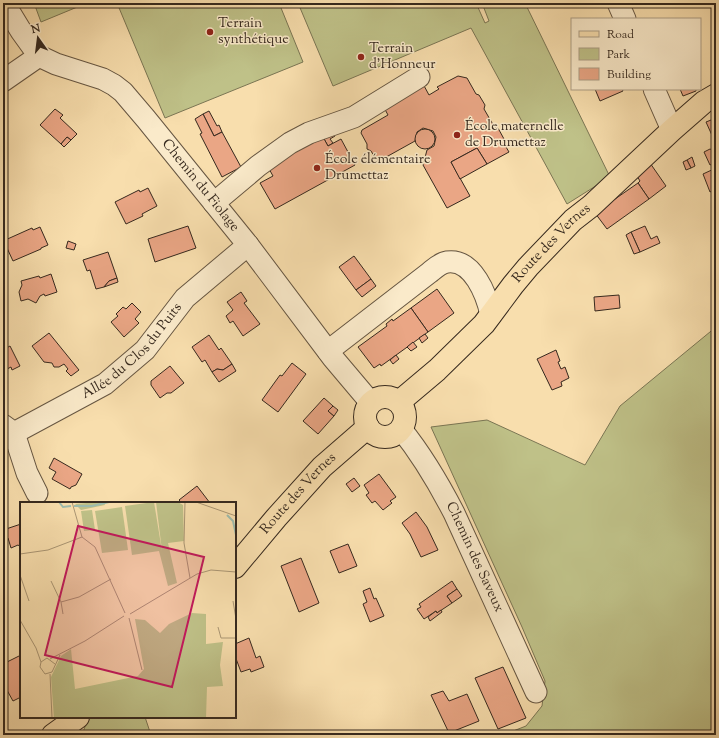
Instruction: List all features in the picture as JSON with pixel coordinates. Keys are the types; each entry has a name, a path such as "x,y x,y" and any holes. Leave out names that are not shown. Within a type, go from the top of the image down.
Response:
{"main road":[{"name":"Route des Vernes","path":"487,320 497,313 516,294 579,223 591,206 672,130 704,102 716,96"},
{"path":"399,402 437,370 487,320"},
{"path":"382,397 388,397 399,402 403,407 405,418 401,429 396,434 384,437 372,432 366,421 366,414 371,403 382,397"},
{"name":"Route des Vernes","path":"236,566 276,518 322,467 368,427"},
{"path":"53,735 78,718"},
{"path":"74,735 79,718"}],"street":[{"path":"3,80 39,56 4,3"},
{"path":"618,3 625,18"},
{"name":"Chemin du Fiolage","path":"39,56 56,64 103,79 123,92 146,118 248,245 328,351 371,403"},
{"path":"214,203 258,166 290,143 309,133 354,117 419,77"},
{"path":"654,90 672,130"},
{"name":"Allée du Clos du Puits","path":"9,429 105,384 145,350 185,298 248,245"},
{"path":"328,351 429,273 446,262 460,264 474,276 484,291 487,320"},
{"path":"9,429 37,493"},
{"name":"Chemin des Saveux","path":"401,429 440,486 454,513 536,692"}],"green space":[{"path":"34,3 87,3 41,22"},
{"name":"Terrain synthétique","path":"117,3 279,3 303,62 165,118"},
{"path":"298,3 476,3 485,23 489,21 482,3 525,3 610,177 567,204 471,28 333,86"},
{"path":"716,327 716,735 503,735 526,726 542,706 545,681 431,427 487,420 585,465 620,406"},
{"path":"89,718 145,718 151,735 82,735"}],"building":[{"path":"458,76 467,78 476,94 479,95 485,105 484,109 495,128 498,128 504,139 503,142 509,152 487,164 477,148 451,162 470,196 447,208 423,165 427,150 434,146 436,137 433,131 423,128 417,132 415,141 379,161 371,151 367,149 367,144 361,133 362,130 388,115 382,104 422,82 429,95 439,89 437,87"},
{"path":"595,90 623,91 600,101"},
{"path":"680,90 696,90 696,91 683,96"},
{"path":"55,109 63,115 60,118 77,134 71,140 67,137 61,144 40,125"},
{"path":"209,111 222,132 214,136 203,114"},
{"path":"203,114 214,136 222,132 241,167 222,177 200,134 202,133 195,119"},
{"path":"716,118 716,142 715,142 706,122"},
{"path":"421,129 429,129 435,135 435,143 429,149 421,149 415,143 415,135"},
{"path":"332,132 335,136 330,139 333,143 328,146 323,137"},
{"path":"67,137 71,140 64,147 61,144"},
{"path":"323,137 328,146 341,139 355,165 275,209 260,183 273,176 268,167"},
{"path":"477,148 487,164 460,179 451,162"},
{"path":"710,149 715,151 716,162 710,165 704,152"},
{"path":"692,157 695,166 691,168 687,160"},
{"path":"687,160 691,168 686,170 683,162"},
{"path":"650,163 666,186 649,199 638,183 640,181 635,173"},
{"path":"716,168 716,189 710,192 703,174"},
{"path":"638,183 649,199 607,229 595,213"},
{"path":"148,188 157,206 142,214 143,216 126,224 115,202 139,190 140,192"},
{"path":"188,226 196,248 155,262 148,239"},
{"path":"645,226 651,239 657,236 660,243 640,252 631,232"},
{"path":"40,227 48,245 13,261 7,248 3,250 3,241 32,228 33,230"},
{"path":"631,232 640,252 634,254 626,235"},
{"path":"68,241 76,244 74,250 66,248"},
{"path":"108,252 117,278 109,281 104,287 96,289 90,270 87,271 83,260"},
{"path":"354,256 371,279 356,290 339,267"},
{"path":"51,274 57,292 40,296 36,303 28,299 21,301 19,292 22,285 21,281 39,276 40,278"},
{"path":"117,278 118,282 104,287 109,281"},
{"path":"371,279 376,286 362,297 356,290"},
{"path":"437,289 454,313 428,332 411,308"},
{"path":"241,292 247,301 244,303 260,324 243,336 233,321 230,323 226,316 233,310 227,302"},
{"path":"619,295 620,308 595,311 594,297"},
{"path":"132,303 141,312 135,319 139,323 124,337 111,322 118,316 116,314 123,307 126,309"},
{"path":"411,308 428,332 381,366 380,364 374,368 358,347 387,326 386,324 392,319 393,321"},
{"path":"49,333 79,370 71,376 66,371 68,369 64,364 59,367 54,367 52,363 44,362 32,346"},
{"path":"425,334 428,338 422,343 419,338"},
{"path":"209,335 219,350 221,348 232,364 223,370 217,369 212,372 205,360 202,362 192,347"},
{"path":"413,342 417,347 411,351 407,347"},
{"path":"10,346 20,366 12,370 11,367 3,371 3,350"},
{"path":"556,350 561,369 565,367 569,378 561,382 562,386 552,390 537,359"},
{"path":"396,355 399,359 393,364 390,360"},
{"path":"292,363 306,374 278,412 262,400 280,375 282,376"},
{"path":"232,364 236,371 219,382 212,372 217,369 223,370"},
{"path":"170,366 184,383 171,393 167,393 160,398 151,385 151,381"},
{"path":"324,398 333,406 328,411 334,416 318,434 303,421"},
{"path":"333,406 338,410 334,416 328,411"},
{"path":"54,458 82,474 76,485 70,489 52,479 56,472 49,468"},
{"path":"379,474 396,497 390,501 392,503 383,510 375,501 372,503 366,495 369,493 364,485"},
{"path":"354,478 360,486 352,492 346,484"},
{"path":"197,486 209,502 181,502 179,500"},
{"path":"416,512 427,527 438,550 421,557 410,534 402,523"},
{"path":"20,524 20,546 18,545 11,548 8,538 5,539 3,530"},
{"path":"348,544 357,566 339,573 330,551"},
{"path":"301,558 319,603 299,612 281,566"},
{"path":"452,581 457,589 447,596 452,603 437,613 436,611 424,619 417,609 421,607 419,604"},
{"path":"370,588 374,599 376,598 384,616 370,622 363,604 367,602 363,591"},
{"path":"457,589 462,596 452,603 447,596"},
{"path":"441,610 442,612 430,621 428,617 436,611 437,613"},
{"path":"249,638 256,658 260,656 264,667 251,672 250,669 241,672 236,659 236,644"},
{"path":"20,656 20,698 13,701 3,683 3,664"},
{"path":"503,667 526,718 498,729 475,678"},
{"path":"443,691 449,701 467,694 479,721 449,733 431,695"}],"place":[{"name":"Terrain synthétique","path":"210,32"},
{"name":"Terrain d'Honneur","path":"361,57"},
{"name":"École maternelle de Drumettaz","path":"457,135"},
{"name":"École élémentaire Drumettaz","path":"317,168"}]}
